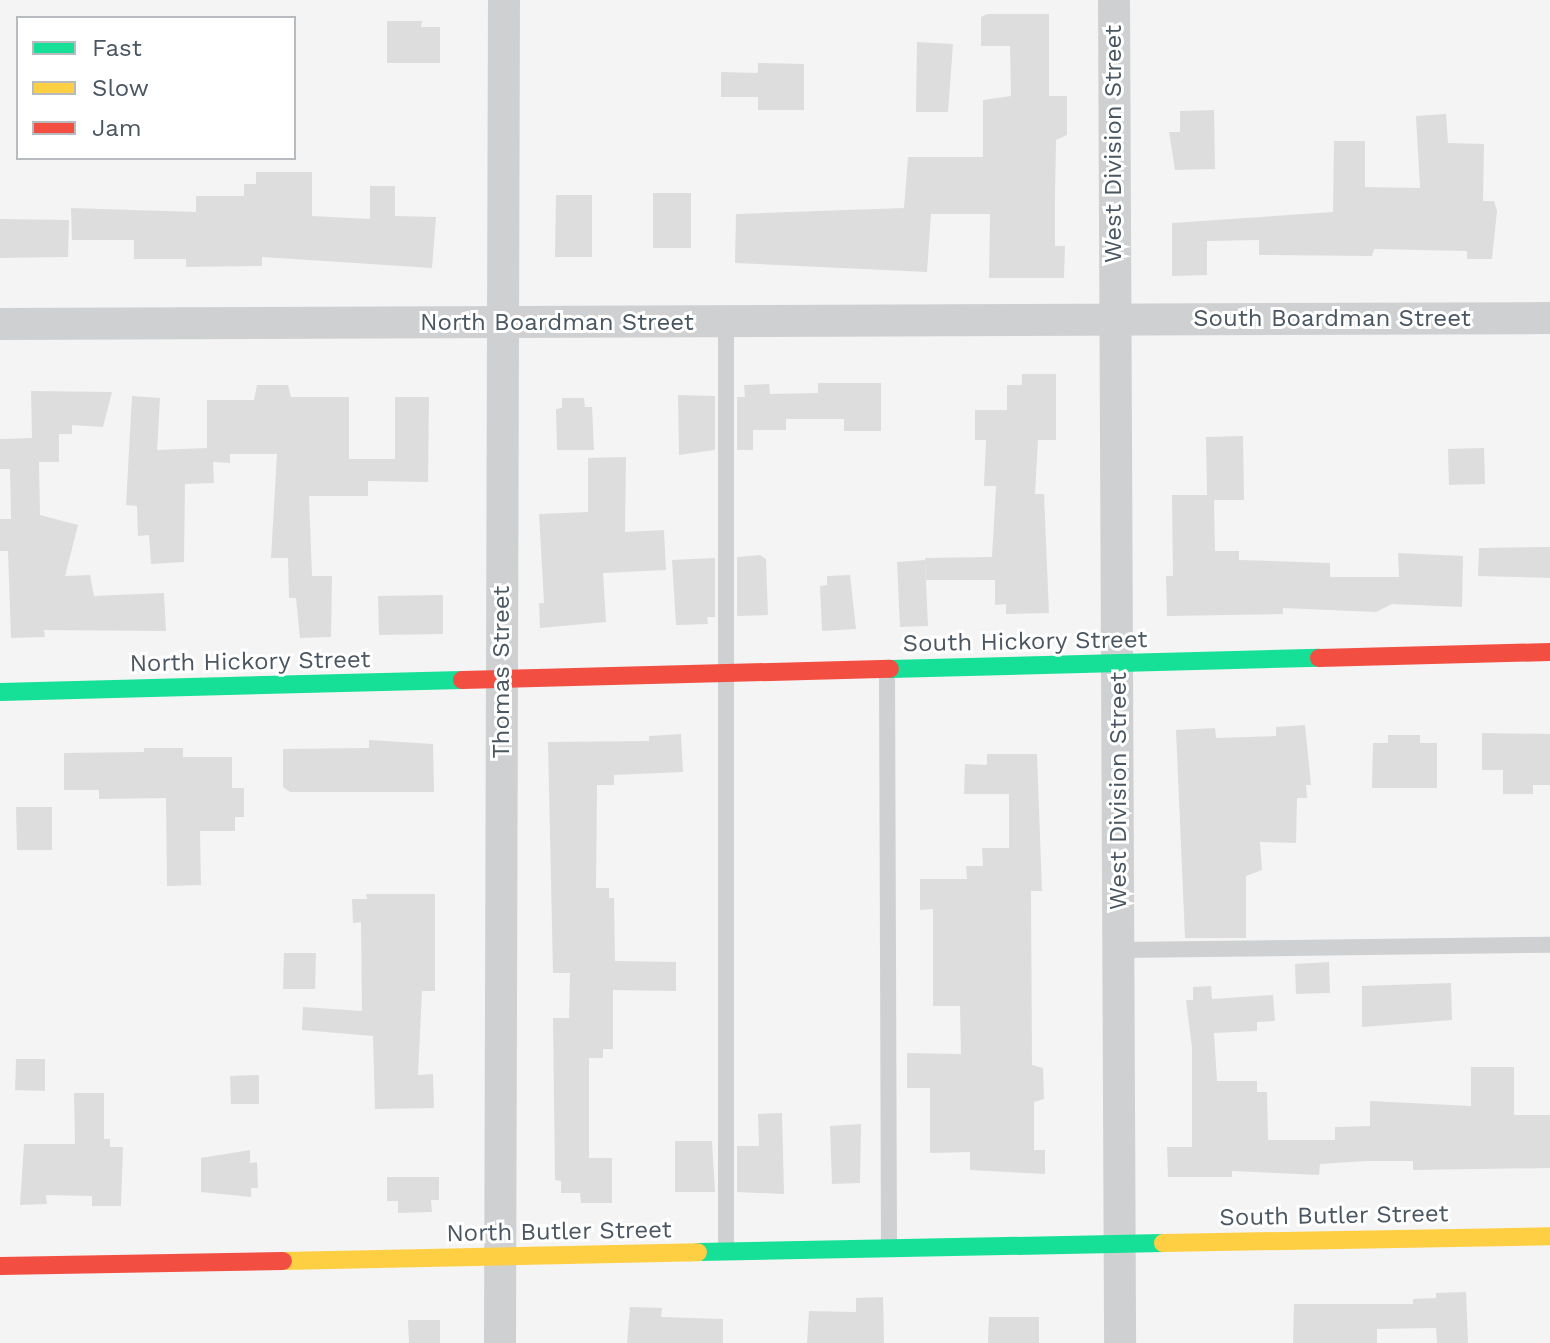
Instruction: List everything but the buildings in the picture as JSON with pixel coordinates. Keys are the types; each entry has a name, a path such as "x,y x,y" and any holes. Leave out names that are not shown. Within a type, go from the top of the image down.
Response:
{"street":[{"name":"Thomas Street","path":"500,1343 504,0"},
{"name":"West Division Street","path":"1114,0 1120,1343"},
{"name":"South Boardman Street","path":"1114,321 1550,318"},
{"name":"North Boardman Street","path":"0,324 1114,321"},
{"name":"South Hickory Street","path":"502,679 1550,652"},
{"name":"North Hickory Street","path":"0,692 502,679"},
{"name":"South Butler Street","path":"1119,1245 1550,1236"},
{"name":"North Butler Street","path":"0,1266 1119,1245"}],"lane":[{"path":"726,322 726,1252"},
{"path":"887,669 889,1249"},
{"path":"1119,950 1550,945"}],"traffic: fast":[{"path":"890,669 1319,658"},
{"path":"0,692 462,680"},
{"path":"698,1252 1163,1243"}],"traffic: slow":[{"path":"1163,1243 1550,1236"},
{"path":"283,1261 698,1252"}],"traffic: jam":[{"path":"1319,658 1550,652"},
{"path":"462,680 890,669"},
{"path":"0,1266 283,1261"}]}
